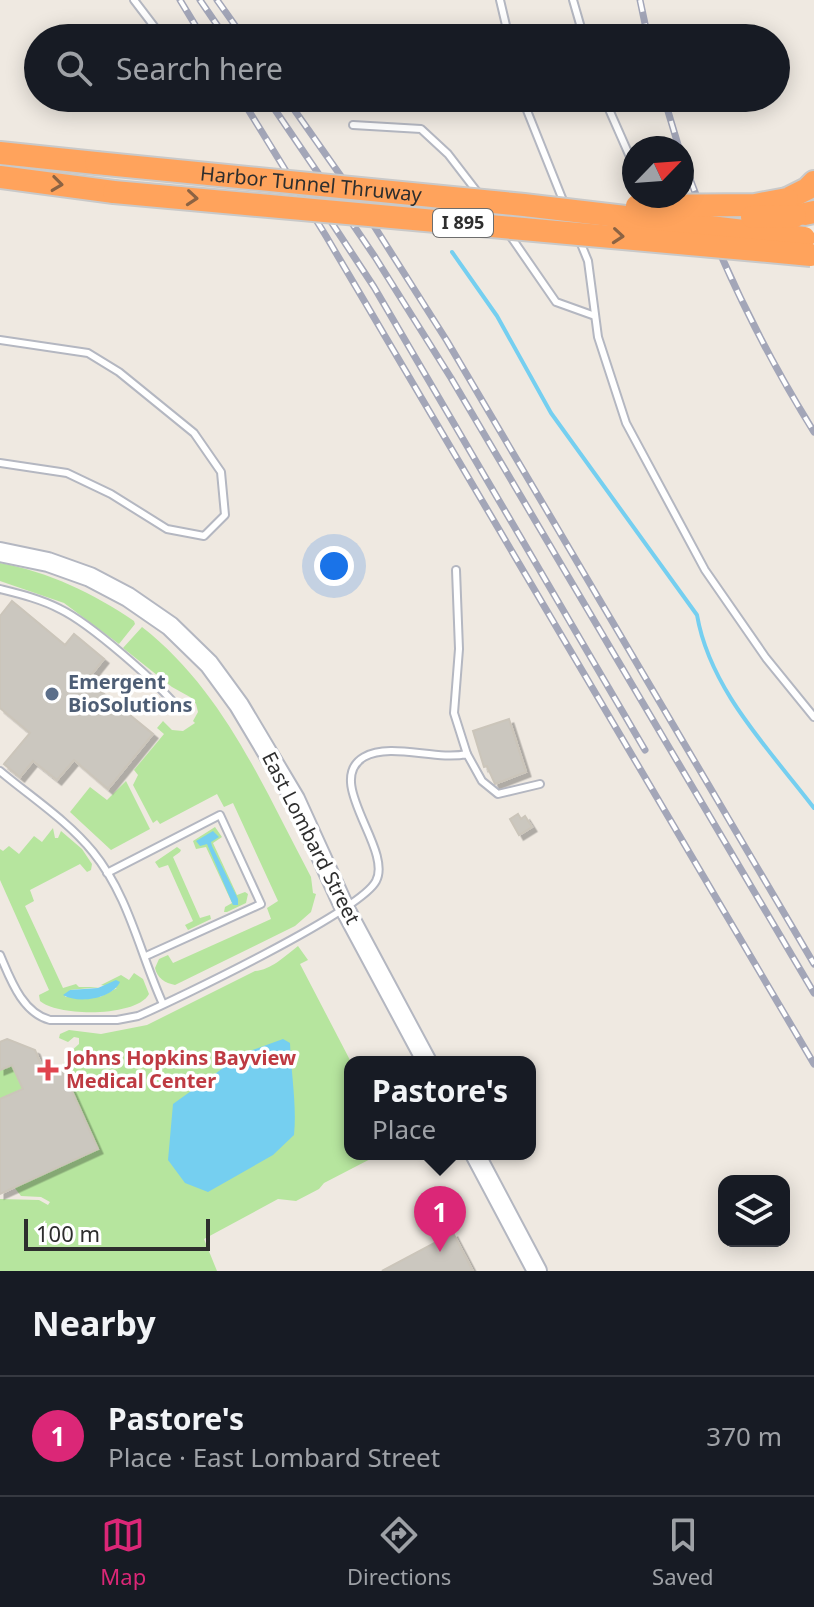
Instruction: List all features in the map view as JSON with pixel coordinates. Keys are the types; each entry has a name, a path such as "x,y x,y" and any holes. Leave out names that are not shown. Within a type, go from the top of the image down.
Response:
{"highway":[{"name":"Harbor Tunnel Thruway","path":"0,153 524,205 811,247"},
{"name":"Harbor Tunnel Thruway","path":"0,177 114,192 811,247"},
{"path":"524,205 644,206 722,216 799,209 807,189 814,182"}],"main road":[{"name":"East Lombard Street","path":"0,552 48,562 90,577 128,597 170,626 209,664 239,705 295,799 345,909 424,1056"},
{"path":"478,1160 537,1271"}],"lane":[{"path":"134,0 152,24"},
{"path":"500,0 506,24"},
{"path":"573,0 580,24"},
{"path":"528,112 588,261 598,337 626,423 705,570 766,658 814,717"},
{"path":"610,112 622,139"},
{"path":"353,125 421,129 448,154 528,259 556,302 595,316"},
{"path":"0,340 88,353 119,372 194,433 221,472 225,515 204,536 167,529 111,494 67,473 0,463"},
{"path":"456,570 459,649 454,713 467,754 482,781 498,794 540,784"},
{"path":"0,589 44,602 75,617 159,688 180,710"},
{"path":"0,955 26,1003 45,1019 125,1019 163,1004 345,909 375,885 379,870 350,784 357,763 380,752 451,758 467,754"},
{"path":"0,771 81,838 107,873 146,956 149,974 163,1004"},
{"path":"107,873 220,815 261,904 146,956"}],"green space":[{"path":"0,563 70,585 118,611 135,624 119,644 64,603 0,581"},
{"path":"142,627 171,652 219,710 258,775 311,877 313,893 316,894 311,912 295,926 175,985 158,975 155,968 159,959 168,955 173,963 271,919 267,908 278,901 233,803 224,807 217,794 160,824 157,820 153,823 133,785 138,775 134,770 164,734 157,728 163,721 172,730 183,731 195,723 193,721 198,712 190,697 172,687 123,648"},
{"path":"126,781 150,829 111,850 70,812 90,787 107,800"},
{"path":"215,827 222,837 213,843 237,895 248,894 246,903 227,912 224,912 225,907 232,903 206,847 196,849 193,841"},
{"path":"53,828 55,838 61,831 82,849 92,864 87,872 80,864 30,890 34,901 25,906 63,988 76,984 79,987 100,987 70,990 65,997 100,997 117,988 101,985 121,975 129,980 134,973 143,979 149,994 142,1002 114,1011 79,1012 63,1010 40,1001 39,995 49,990 0,880 0,849 3,851 9,846 19,854 34,836 42,842"},
{"path":"177,847 181,850 173,857 200,918 210,915 211,919 188,930 185,925 193,921 168,865 159,868 155,862"},
{"path":"298,946 308,960 300,964 348,1056 344,1056 344,1160 368,1160 296,1201 278,1199 204,1239 217,1271 0,1271 0,1199 39,1200 48,1205 50,1202 41,1197 21,1196 14,1187 98,1149 61,1068 79,1044 79,1038 74,1037 68,1042 59,1038 60,1034 69,1030 101,1034 147,1025 272,965"},
{"path":"12,1065 23,1089 0,1099 0,1070"}],"water":[{"path":"213,831 219,837 211,842 212,846 238,899 238,905 233,905 207,844 200,846 196,841"},
{"path":"116,980 120,982 116,988 102,996 77,999 63,995 70,990 98,988"},
{"path":"283,1039 290,1043 294,1135 273,1155 208,1192 185,1183 168,1160 173,1104 244,1053"}],"building":[{"name":"Emergent BioSolutions","path":"12,601 65,645 74,634 104,659 87,680 153,734 108,789 74,760 57,780 33,761 20,777 4,764 30,733 0,708 0,616"},
{"path":"509,719 526,772 495,784 487,766 484,767 473,731"},
{"path":"518,814 521,819 525,816 532,827 519,835 510,819"},
{"path":"7,1039 35,1050 47,1078 63,1071 98,1149 0,1194 0,1099 23,1089 12,1065 0,1070 0,1042"},
{"path":"453,1233 473,1271 382,1271"}],"waterway":[{"path":"452,252 497,316 551,413 697,615 714,668 744,718 814,808"}],"railway":[{"path":"180,0 195,24"},
{"path":"200,0 216,24"},
{"path":"217,0 234,24"},
{"path":"640,0 645,24"},
{"path":"250,112 326,236 814,1064"},
{"path":"277,112 375,257 451,378 814,993"},
{"path":"296,112 357,199 447,341 814,964"},
{"path":"668,112 675,136"},
{"path":"305,182 374,287 645,750"},
{"path":"694,189 740,298 814,432"}],"place":[{"name":"Emergent BioSolutions","path":"52,694"},
{"name":"Johns Hopkins Bayview Medical Center","path":"48,1070"},
{"name":"Pastore's","path":"440,1252"}]}
